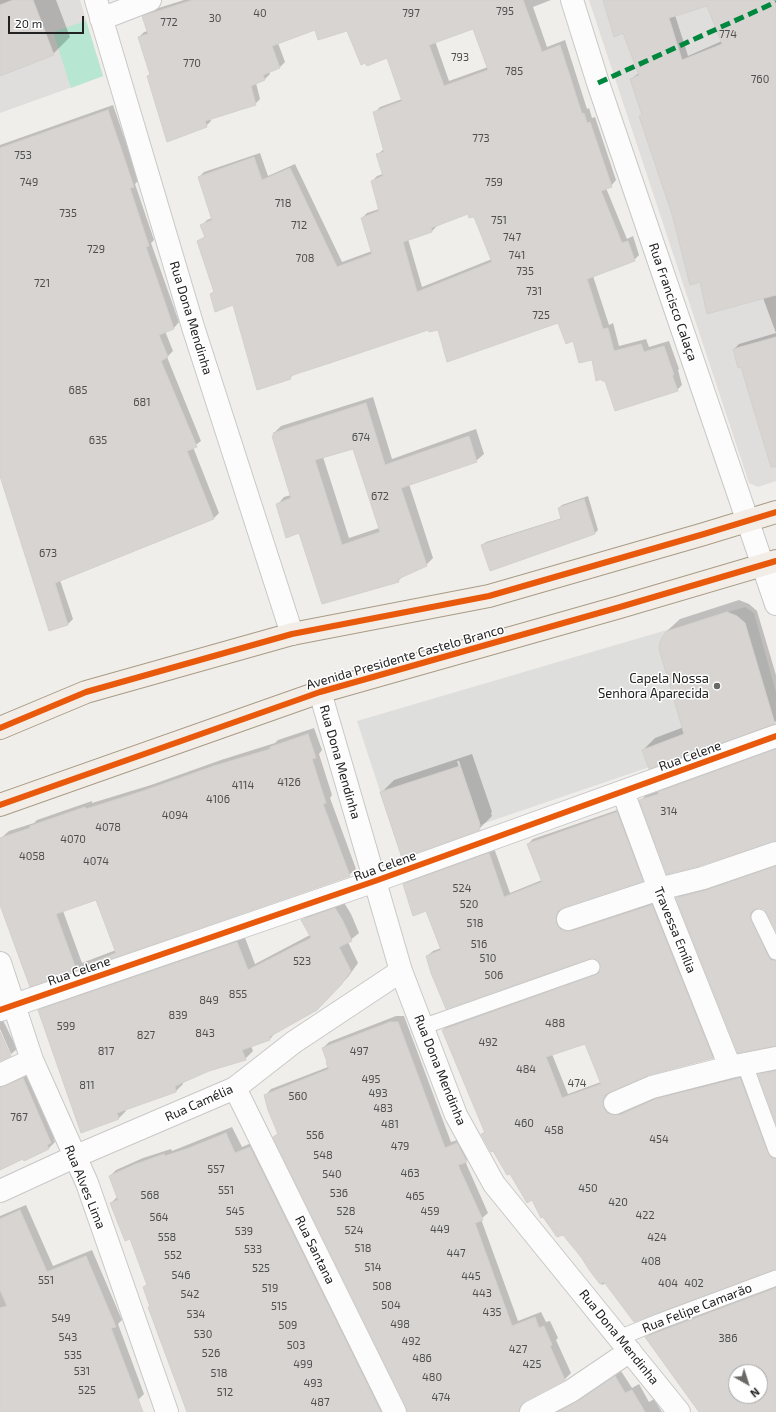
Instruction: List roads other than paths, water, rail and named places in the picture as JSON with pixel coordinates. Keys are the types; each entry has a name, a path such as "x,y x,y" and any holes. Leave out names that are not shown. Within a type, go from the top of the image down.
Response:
{"main road":[{"path":"0,728 86,692 292,634 489,596 776,512"},
{"name":"Avenida Presidente Castelo Branco","path":"0,805 320,692 612,610 770,563"}],"street":[{"path":"99,9 150,0"},
{"name":"Rua Francisco Calaça","path":"572,0 601,90 748,520 770,563 776,604"},
{"name":"Rua Dona Mendinha","path":"99,9 193,327 292,634"},
{"name":"Rua Dona Mendinha","path":"320,692 401,971 456,1115 494,1184 679,1412"},
{"name":"Rua Celene","path":"7,1008 375,881 776,736"},
{"name":"Travessa Emília","path":"623,792 658,889 737,1066"},
{"path":"568,919 658,889 703,878 776,853"},
{"name":"Rua Alves Lima","path":"0,963 7,1008 87,1183 167,1412"},
{"name":"Rua Camélia","path":"0,1191 74,1157 235,1088 294,1042 401,971"},
{"path":"615,1103 652,1087 776,1058"},
{"path":"0,1075 32,1060"},
{"name":"Rua Santana","path":"235,1088 394,1412"},
{"name":"Rua Felipe Camarão","path":"532,1412 571,1391 624,1345"}],"lane":[{"path":"759,918 776,952"},
{"path":"422,1027 592,967"},
{"path":"737,1066 776,1150"},
{"name":"Rua Felipe Camarão","path":"624,1345 658,1322 776,1278"}],"place":[{"name":"Capela Nossa Senhora Aparecida","path":"717,686"}]}
